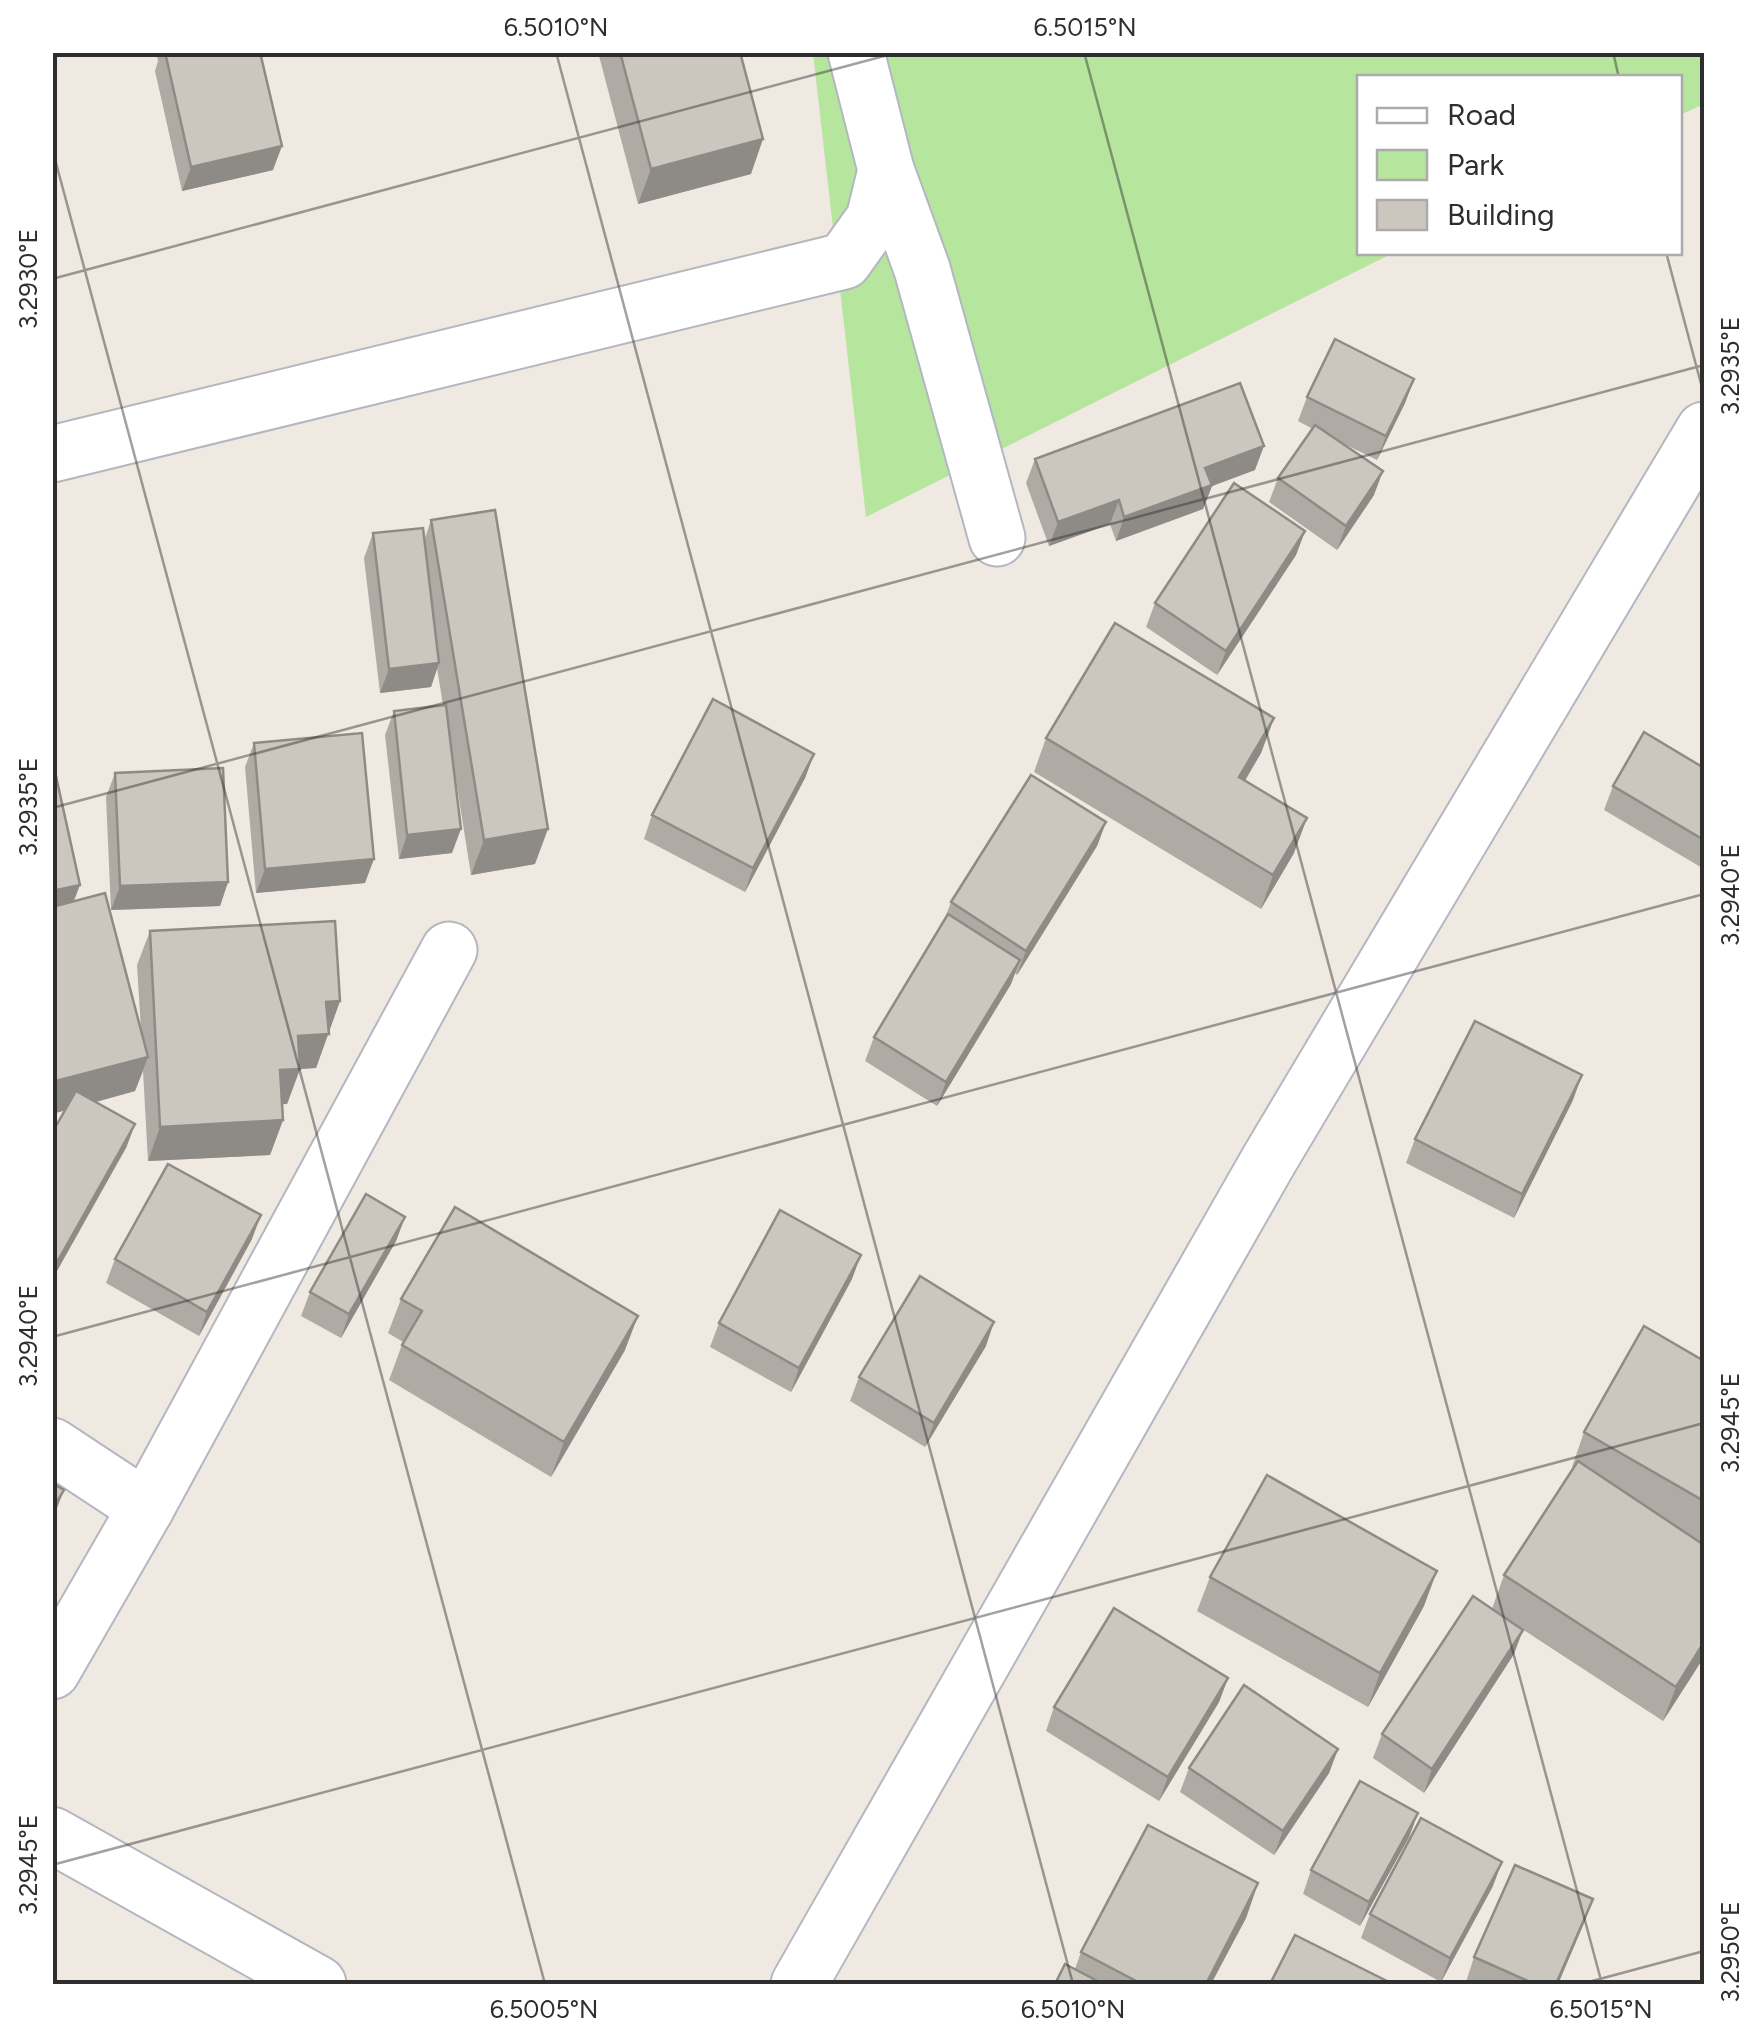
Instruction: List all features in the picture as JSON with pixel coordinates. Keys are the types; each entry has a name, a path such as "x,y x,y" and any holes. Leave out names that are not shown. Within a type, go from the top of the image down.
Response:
{"street":[{"path":"856,52 886,170 922,270 998,538"},
{"path":"52,454 844,261 874,219 886,170"},
{"path":"800,1984 1269,1160 1704,430"},
{"path":"52,1671 146,1508 449,950"},
{"path":"52,1446 146,1508"},
{"path":"52,1835 318,1984"}],"green space":[{"path":"813,53 1704,53 1704,104 1682,114 1682,75 1357,75 1357,255 1389,255 866,517"}],"building":[{"path":"165,52 260,52 282,146 191,167"},
{"path":"620,52 740,52 763,139 651,169"},
{"path":"1335,339 1414,379 1386,436 1307,397"},
{"path":"1240,383 1264,446 1205,468 1212,485 1124,517 1119,500 1058,522 1035,459"},
{"path":"1315,425 1383,471 1346,526 1278,478"},
{"path":"1234,483 1305,531 1226,651 1155,603"},
{"path":"495,510 548,829 484,840 431,520"},
{"path":"423,528 439,663 389,669 373,533"},
{"path":"1115,623 1274,718 1239,777 1307,818 1273,875 1046,738"},
{"path":"713,699 814,754 753,868 652,815"},
{"path":"446,705 461,829 407,835 394,711"},
{"path":"1644,732 1704,768 1704,840 1613,786"},
{"path":"362,733 374,859 265,869 254,743"},
{"path":"52,758 80,885 52,891"},
{"path":"223,768 228,882 120,886 115,773"},
{"path":"1031,775 1106,822 1026,951 951,902"},
{"path":"105,893 148,1057 52,1082 52,907"},
{"path":"948,914 1020,960 946,1082 874,1037"},
{"path":"335,921 340,1001 326,1002 329,1034 298,1036 300,1069 280,1070 283,1120 160,1127 150,931"},
{"path":"1475,1021 1582,1075 1522,1194 1415,1139"},
{"path":"76,1091 135,1124 52,1271 52,1133"},
{"path":"168,1164 261,1215 207,1312 115,1259"},
{"path":"366,1194 405,1217 349,1314 310,1292"},
{"path":"455,1207 638,1316 564,1442 402,1345 422,1311 401,1299"},
{"path":"780,1210 861,1255 799,1368 719,1323"},
{"path":"920,1276 994,1322 934,1423 859,1377"},
{"path":"1644,1326 1704,1361 1704,1501 1584,1432"},
{"path":"1578,1461 1704,1545 1704,1642 1676,1687 1504,1575"},
{"path":"1267,1475 1437,1571 1380,1673 1210,1577"},
{"path":"52,1483 64,1490 52,1510"},
{"path":"1473,1596 1523,1630 1432,1769 1382,1734"},
{"path":"1114,1608 1228,1678 1168,1777 1054,1707"},
{"path":"1244,1685 1338,1749 1283,1831 1189,1768"},
{"path":"1360,1781 1418,1813 1369,1902 1311,1870"},
{"path":"1421,1818 1502,1862 1450,1958 1370,1914"},
{"path":"1148,1825 1258,1883 1206,1984 1142,1984 1081,1952"},
{"path":"1515,1865 1593,1899 1556,1984 1535,1984 1474,1957"},
{"path":"1295,1935 1393,1984 1270,1984"},
{"path":"1065,1964 1103,1984 1055,1984"}]}
